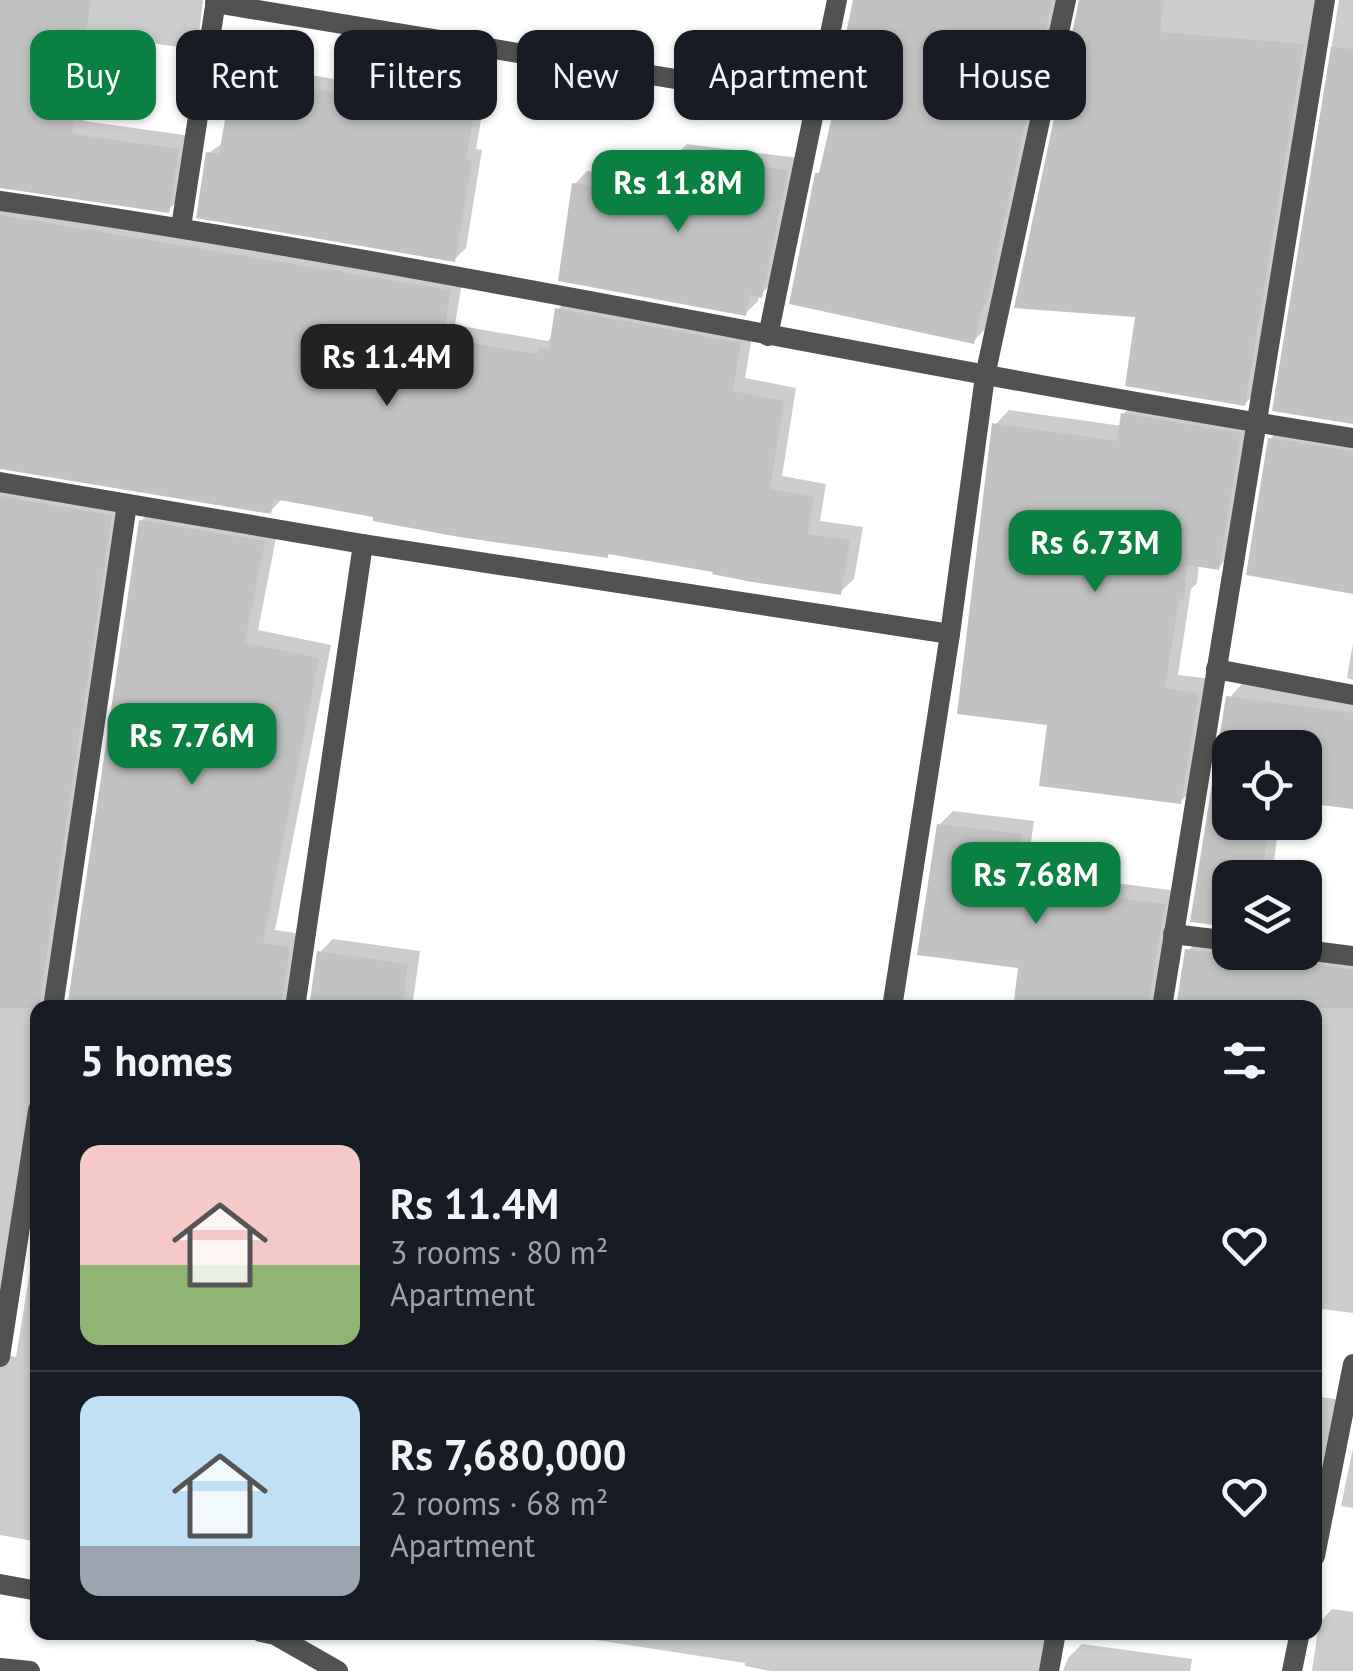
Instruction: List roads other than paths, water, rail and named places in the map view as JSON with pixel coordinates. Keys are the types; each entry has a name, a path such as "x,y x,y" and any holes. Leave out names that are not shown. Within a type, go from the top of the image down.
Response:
{"street":[{"path":"831,30 837,0"},
{"path":"893,1000 985,376 1066,0"},
{"path":"1163,1000 1325,0"},
{"path":"181,227 216,2 674,78"},
{"path":"768,336 812,120"},
{"path":"0,201 181,227 985,376 1353,438"},
{"path":"0,482 363,544 950,634"},
{"path":"54,1000 127,504"},
{"path":"296,1000 363,544"},
{"path":"1216,670 1353,695"},
{"path":"1173,934 1212,939"},
{"path":"1322,952 1353,956"},
{"path":"0,1357 30,1162"},
{"path":"1322,1521 1353,1364"},
{"path":"0,1584 30,1590"},
{"path":"284,1640 338,1671"},
{"path":"1049,1671 1055,1640"},
{"path":"1292,1671 1298,1640"},
{"path":"0,1668 30,1671"}]}
